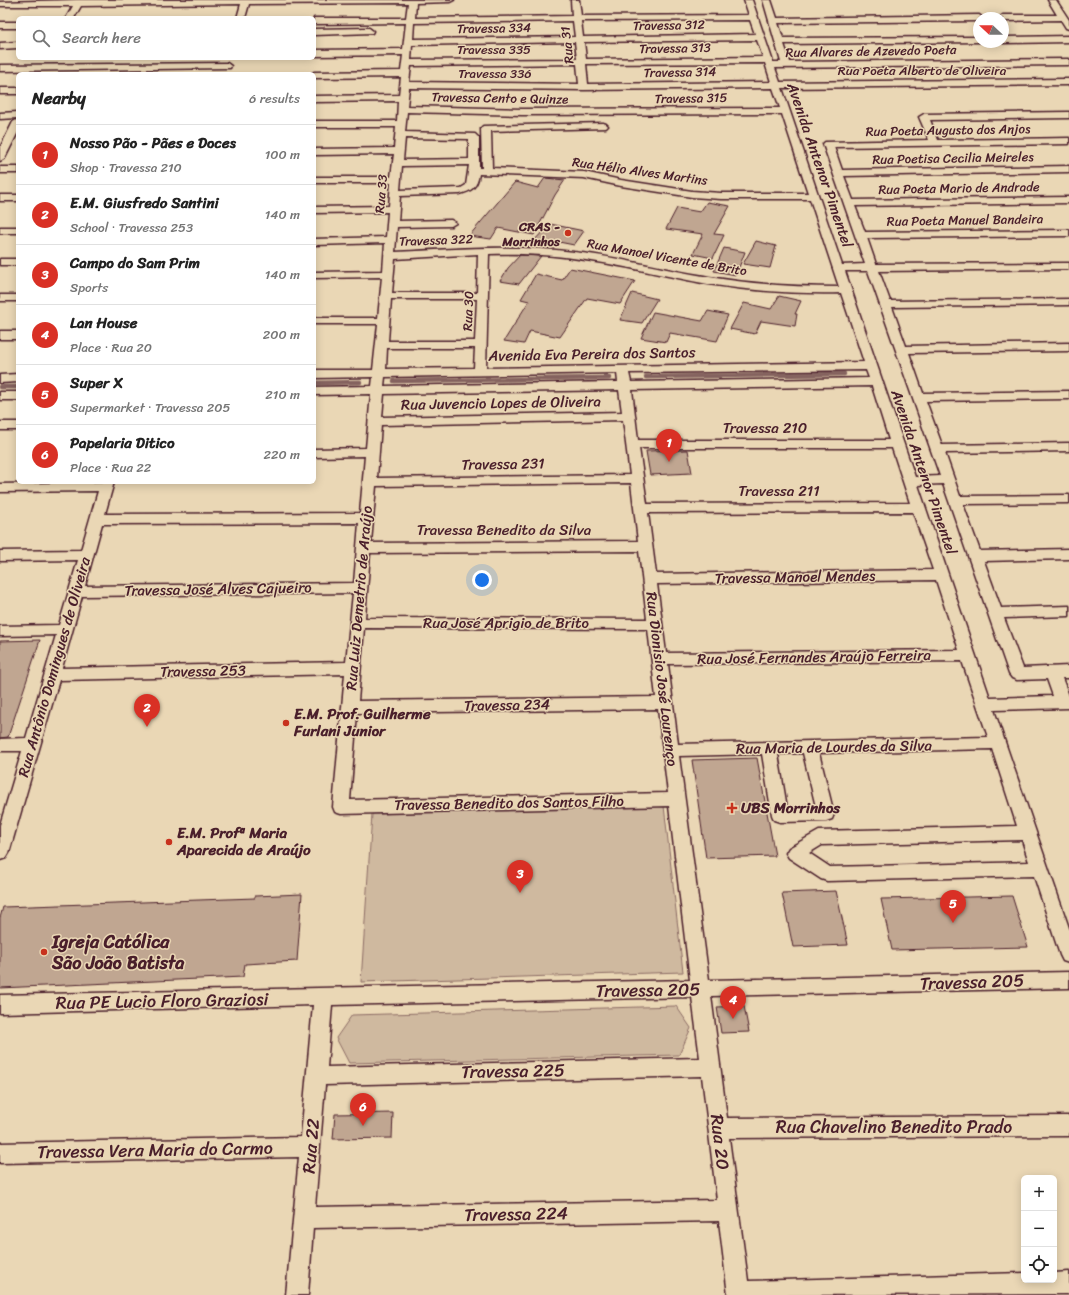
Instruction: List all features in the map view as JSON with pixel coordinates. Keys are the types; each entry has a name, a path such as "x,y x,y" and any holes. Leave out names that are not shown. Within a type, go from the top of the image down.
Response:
{"street":[{"name":"Rua 33","path":"378,390 406,74 408,47 407,27 412,0"},
{"path":"0,4 79,2 450,0"},
{"name":"Rua 31","path":"575,0 582,62 588,87 597,112"},
{"name":"Avenida Antenor Pimentel","path":"748,0 1069,955"},
{"path":"767,0 786,64"},
{"path":"1052,0 1069,26"},
{"path":"242,16 246,1"},
{"path":"71,16 79,2"},
{"path":"316,21 407,27 577,18 753,17"},
{"path":"1009,18 1062,17"},
{"path":"773,21 973,18"},
{"path":"0,25 16,25"},
{"path":"316,32 378,31"},
{"name":"Travessa 312","path":"579,39 760,37"},
{"name":"Travessa 334","path":"316,53 579,39"},
{"path":"1009,40 1069,39"},
{"path":"779,41 973,40"},
{"path":"0,46 16,45"},
{"path":"44,71 49,60"},
{"name":"Travessa 313","path":"582,62 769,62"},
{"name":"Travessa 335","path":"406,63 582,62"},
{"name":"Rua Alvares de Azevedo Poeta","path":"769,62 786,64 1069,62"},
{"path":"0,68 44,71 227,66"},
{"path":"316,75 406,74"},
{"name":"Rua Poeta Alberto de Oliveira","path":"776,84 1069,82"},
{"name":"Travessa 314","path":"588,87 776,84"},
{"name":"Travessa 336","path":"405,85 588,87"},
{"path":"0,92 16,91"},
{"path":"316,99 403,98"},
{"name":"Travessa Cento e Quinze","path":"403,109 597,112"},
{"name":"Travessa 315","path":"597,112 785,111"},
{"path":"935,143 924,117 1069,115"},
{"path":"0,116 16,120"},
{"path":"0,124 16,120"},
{"path":"3,150 16,124"},
{"path":"316,124 401,124"},
{"path":"487,171 486,128 600,126"},
{"path":"395,193 460,191 467,189 471,186 474,167 474,138 472,136 400,135"},
{"name":"Rua Poeta Augusto dos Anjos","path":"838,173 828,144 1069,141"},
{"path":"3,150 16,144"},
{"path":"316,152 399,151"},
{"name":"Rua Hélio Alves Martins","path":"398,163 474,167 487,171 584,175 621,183 692,194 721,196 813,196"},
{"name":"Rua Poetisa Cecilia Meireles","path":"838,173 1069,169"},
{"path":"0,170 16,170"},
{"path":"838,173 1017,674 1069,672"},
{"path":"316,180 396,180"},
{"path":"0,198 16,198"},
{"name":"Rua Poeta Mario de Andrade","path":"849,203 1069,200"},
{"path":"316,210 394,209"},
{"path":"392,224 451,223"},
{"path":"0,230 16,230"},
{"name":"Rua Poeta Manuel Bandeira","path":"860,235 1069,233"},
{"path":"316,242 391,240"},
{"name":"Rua Manoel Vicente de Brito","path":"484,252 530,250 560,253 691,278 801,290 845,290"},
{"name":"Travessa 322","path":"390,256 484,252"},
{"name":"Rua 30","path":"480,372 484,252"},
{"path":"0,262 16,262"},
{"path":"838,268 1069,266"},
{"path":"316,275 388,274"},
{"path":"386,296 482,296"},
{"path":"0,298 16,298"},
{"path":"885,304 1069,302"},
{"path":"316,321 384,321"},
{"path":"0,335 16,335"},
{"path":"381,345 481,344"},
{"path":"901,350 1069,347"},
{"name":"Avenida Eva Pereira dos Santos","path":"316,374 871,366"},
{"name":"Rua Dionisio José Lourenço","path":"622,370 701,989"},
{"path":"0,378 16,378"},
{"path":"316,391 876,382"},
{"name":"Rua Luiz Demetrio de Araújo","path":"341,807 378,390"},
{"path":"918,396 1069,395"},
{"path":"0,396 16,396"},
{"name":"Rua Juvencio Lopes de Oliveira","path":"375,421 629,416"},
{"path":"0,426 16,426"},
{"name":"Travessa 210","path":"632,444 897,444"},
{"path":"937,449 1069,447"},
{"path":"316,453 372,452"},
{"name":"Travessa 231","path":"369,482 636,479"},
{"path":"909,480 948,480"},
{"path":"0,488 106,484"},
{"name":"Rua Antônio Domingues de Oliveira","path":"1,843 53,674 64,630 106,484"},
{"path":"955,500 1069,499"},
{"name":"Travessa 211","path":"640,509 918,507"},
{"path":"97,519 366,518"},
{"name":"Travessa Benedito da Silva","path":"364,548 645,546"},
{"path":"975,556 1069,554"},
{"path":"0,556 86,555"},
{"name":"Travessa Manoel Mendes","path":"649,579 941,575"},
{"name":"Travessa José Alves Cajueiro","path":"76,591 360,588"},
{"path":"996,613 1069,611"},
{"name":"Rua José Aprigio de Brito","path":"357,623 655,624"},
{"path":"0,631 64,630"},
{"name":"Rua José Fernandes Araújo Ferreira","path":"659,659 968,655"},
{"name":"Travessa 253","path":"53,674 353,668"},
{"path":"985,704 1066,702 1053,672"},
{"name":"Travessa 234","path":"350,707 665,704"},
{"name":"Rua Maria de Lourdes da Silva","path":"671,750 998,743"},
{"path":"0,745 31,744"},
{"path":"769,749 780,815 826,814 810,748"},
{"name":"Travessa Benedito dos Santos Filho","path":"341,807 677,799"},
{"path":"1027,833 819,838 795,853 827,874 1040,869"},
{"name":"Travessa 205","path":"323,998 1069,980"},
{"name":"Rua 20","path":"701,989 709,1067 738,1293"},
{"name":"Rua PE Lucio Floro Graziosi","path":"0,1004 323,998"},
{"name":"Rua 22","path":"297,1295 323,998"},
{"name":"Travessa 225","path":"317,1076 709,1067"},
{"name":"Rua Chavelino Benedito Prado","path":"718,1128 1069,1126"},
{"name":"Travessa Vera Maria do Carmo","path":"0,1153 310,1147"},
{"name":"Travessa 224","path":"304,1218 728,1210"},
{"path":"738,1293 1069,1283"}],"shaded area":[{"path":"664,806 683,972 361,982 372,814"},
{"path":"676,1006 691,1028 679,1055 349,1063 336,1038 352,1015"}],"building":[{"path":"545,178 565,180 555,195 534,235 498,228 491,239 469,236 515,182 538,188"},
{"path":"707,202 730,206 714,234 724,235 713,258 693,254 703,234 666,229 677,208 700,212"},
{"path":"550,224 584,231 574,245 554,241 548,248 528,247"},
{"path":"756,241 776,246 770,268 743,264"},
{"path":"724,248 745,252 736,275 714,271"},
{"path":"520,255 541,256 519,284 500,281 508,268"},
{"path":"570,268 635,281 620,304 587,298 560,337 530,331 524,344 504,341 529,301 521,299 536,274 562,280"},
{"path":"632,293 657,299 642,323 620,320"},
{"path":"779,296 801,301 795,314 797,314 795,326 761,321 755,334 730,329 744,303 771,309"},
{"path":"708,311 728,315 717,341 670,333 666,342 641,338 653,312 702,321"},
{"path":"688,450 692,473 650,475 646,451"},
{"path":"40,640 8,737 0,738 0,641"},
{"name":"UBS Morrinhos","path":"757,758 775,856 706,858 692,760"},
{"path":"836,891 848,945 793,947 782,893"},
{"path":"302,894 297,961 245,964 243,977 0,988 0,918 3,907 255,898 255,896"},
{"path":"1012,896 1028,947 892,950 881,899"},
{"path":"744,1006 749,1032 721,1033 717,1007"},
{"path":"393,1113 392,1138 333,1139 335,1114"}],"waterway":[{"path":"646,377 844,374"},
{"path":"394,381 609,378"},
{"path":"316,383 360,382"},
{"path":"0,387 16,387"}],"place":[{"name":"CRAS - Morrinhos","path":"568,233"},
{"name":"Nosso Pão - Pães e Doces","path":"669,462"},
{"name":"E.M. Prof. Guilherme Furlani Junior","path":"286,723"},
{"name":"E.M. Giusfredo Santini","path":"147,727"},
{"name":"UBS Morrinhos","path":"732,808"},
{"name":"E.M. Profª Maria Aparecida de Araújo","path":"169,842"},
{"name":"Campo do Sam Prim","path":"520,893"},
{"name":"Super X","path":"953,923"},
{"name":"Igreja Católica São João Batista","path":"44,952"},
{"name":"Lan House","path":"733,1019"},
{"name":"Papelaria Ditico","path":"363,1126"}]}
